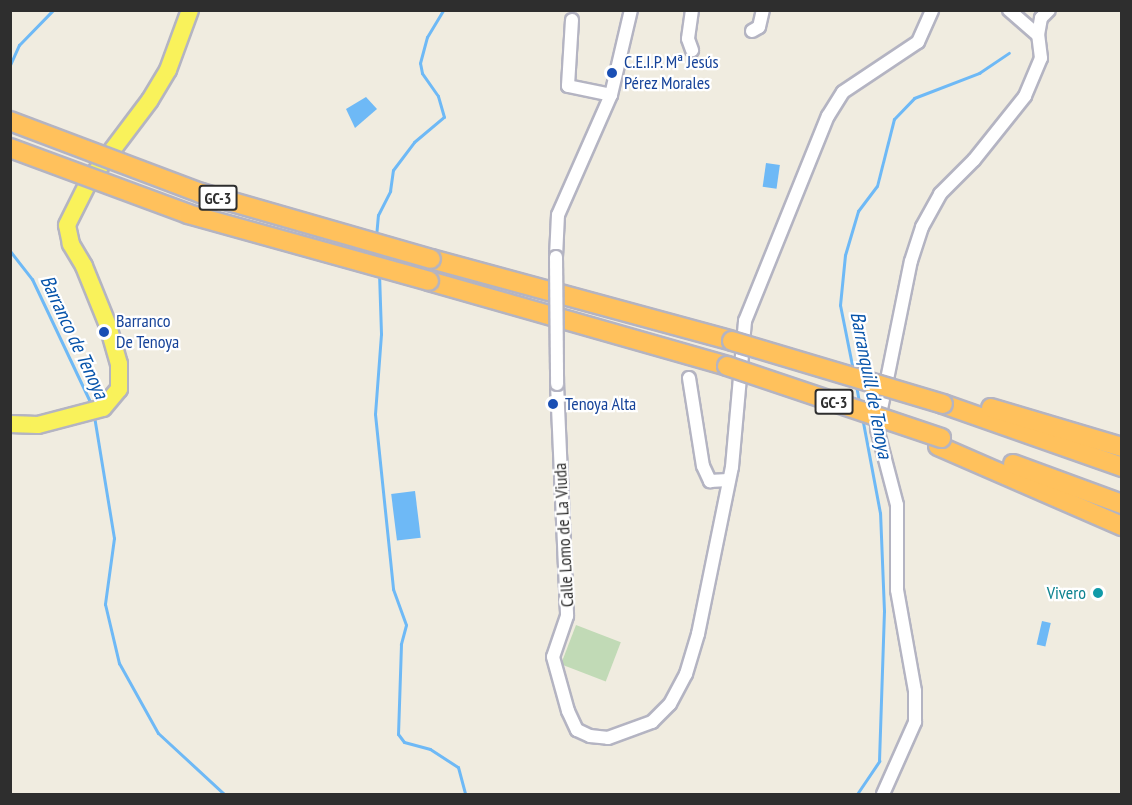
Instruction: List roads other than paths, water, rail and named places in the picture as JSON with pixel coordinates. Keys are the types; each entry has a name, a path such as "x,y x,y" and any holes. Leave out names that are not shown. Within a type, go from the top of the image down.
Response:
{"highway":[{"name":"GC-3","path":"10,121 201,193 431,259 942,399 1122,467"},
{"name":"GC-3","path":"10,148 188,214 727,366 1122,504"},
{"path":"942,399 1122,447"},
{"path":"940,442 1122,526"}],"main road":[{"path":"10,424 38,425 103,408 119,389 119,364 99,298 71,244 67,225 89,181 150,100 168,70 190,10"}],"street":[{"name":"Calle Lomo de La Viuda","path":"631,10 611,95 558,215 557,384 567,616 554,657 568,711 578,729 590,736 608,738 632,732 652,722 670,704 686,674 698,634 728,480"},
{"path":"692,10 688,39 692,50"},
{"path":"752,31 759,27 763,10"},
{"path":"689,378 703,466 710,481 728,480 745,321 828,116 843,92 918,42 932,10"},
{"path":"1009,10 1038,34"},
{"path":"883,795 915,722 915,691 897,590 897,506 877,429 911,261 922,226 940,194 974,160 1025,96 1041,58 1038,34 1041,18 1049,10"},
{"path":"572,20 568,86 611,95"}],"water":[{"path":"366,97 377,109 355,128 346,109"},
{"path":"766,163 780,165 777,189 763,187"},
{"path":"415,491 421,538 397,541 391,494"},
{"path":"1042,621 1051,623 1045,646 1037,644"}],"waterway":[{"name":"Barranco de Tenoya","path":"10,65 19,45 53,10"},
{"path":"376,237 378,215 390,191 393,170 414,142 444,117 438,96 422,73 420,63 427,37 443,10"},
{"name":"Barranquill de Tenoya","path":"853,370 840,305 845,255 858,211 877,186 894,119 914,98 979,73 1009,53"},
{"name":"Barranco de Tenoya","path":"10,251 32,279 91,404"},
{"path":"379,273 381,334 375,414 393,589 406,625 401,644 398,734 404,742 430,749 458,767 465,794"},
{"name":"Barranquill de Tenoya","path":"856,385 859,402"},
{"name":"Barranco de Tenoya","path":"94,416 114,538 105,604 119,663 158,733 224,794"},
{"name":"Barranquill de Tenoya","path":"857,794 879,761 884,611 880,513 862,417"}],"place":[{"name":"C.E.I.P. Mª Jesús Pérez Morales","path":"612,73"},
{"name":"Barranco De Tenoya","path":"104,332"},
{"name":"Tenoya Alta","path":"553,404"},
{"name":"Vivero","path":"1098,593"}]}
